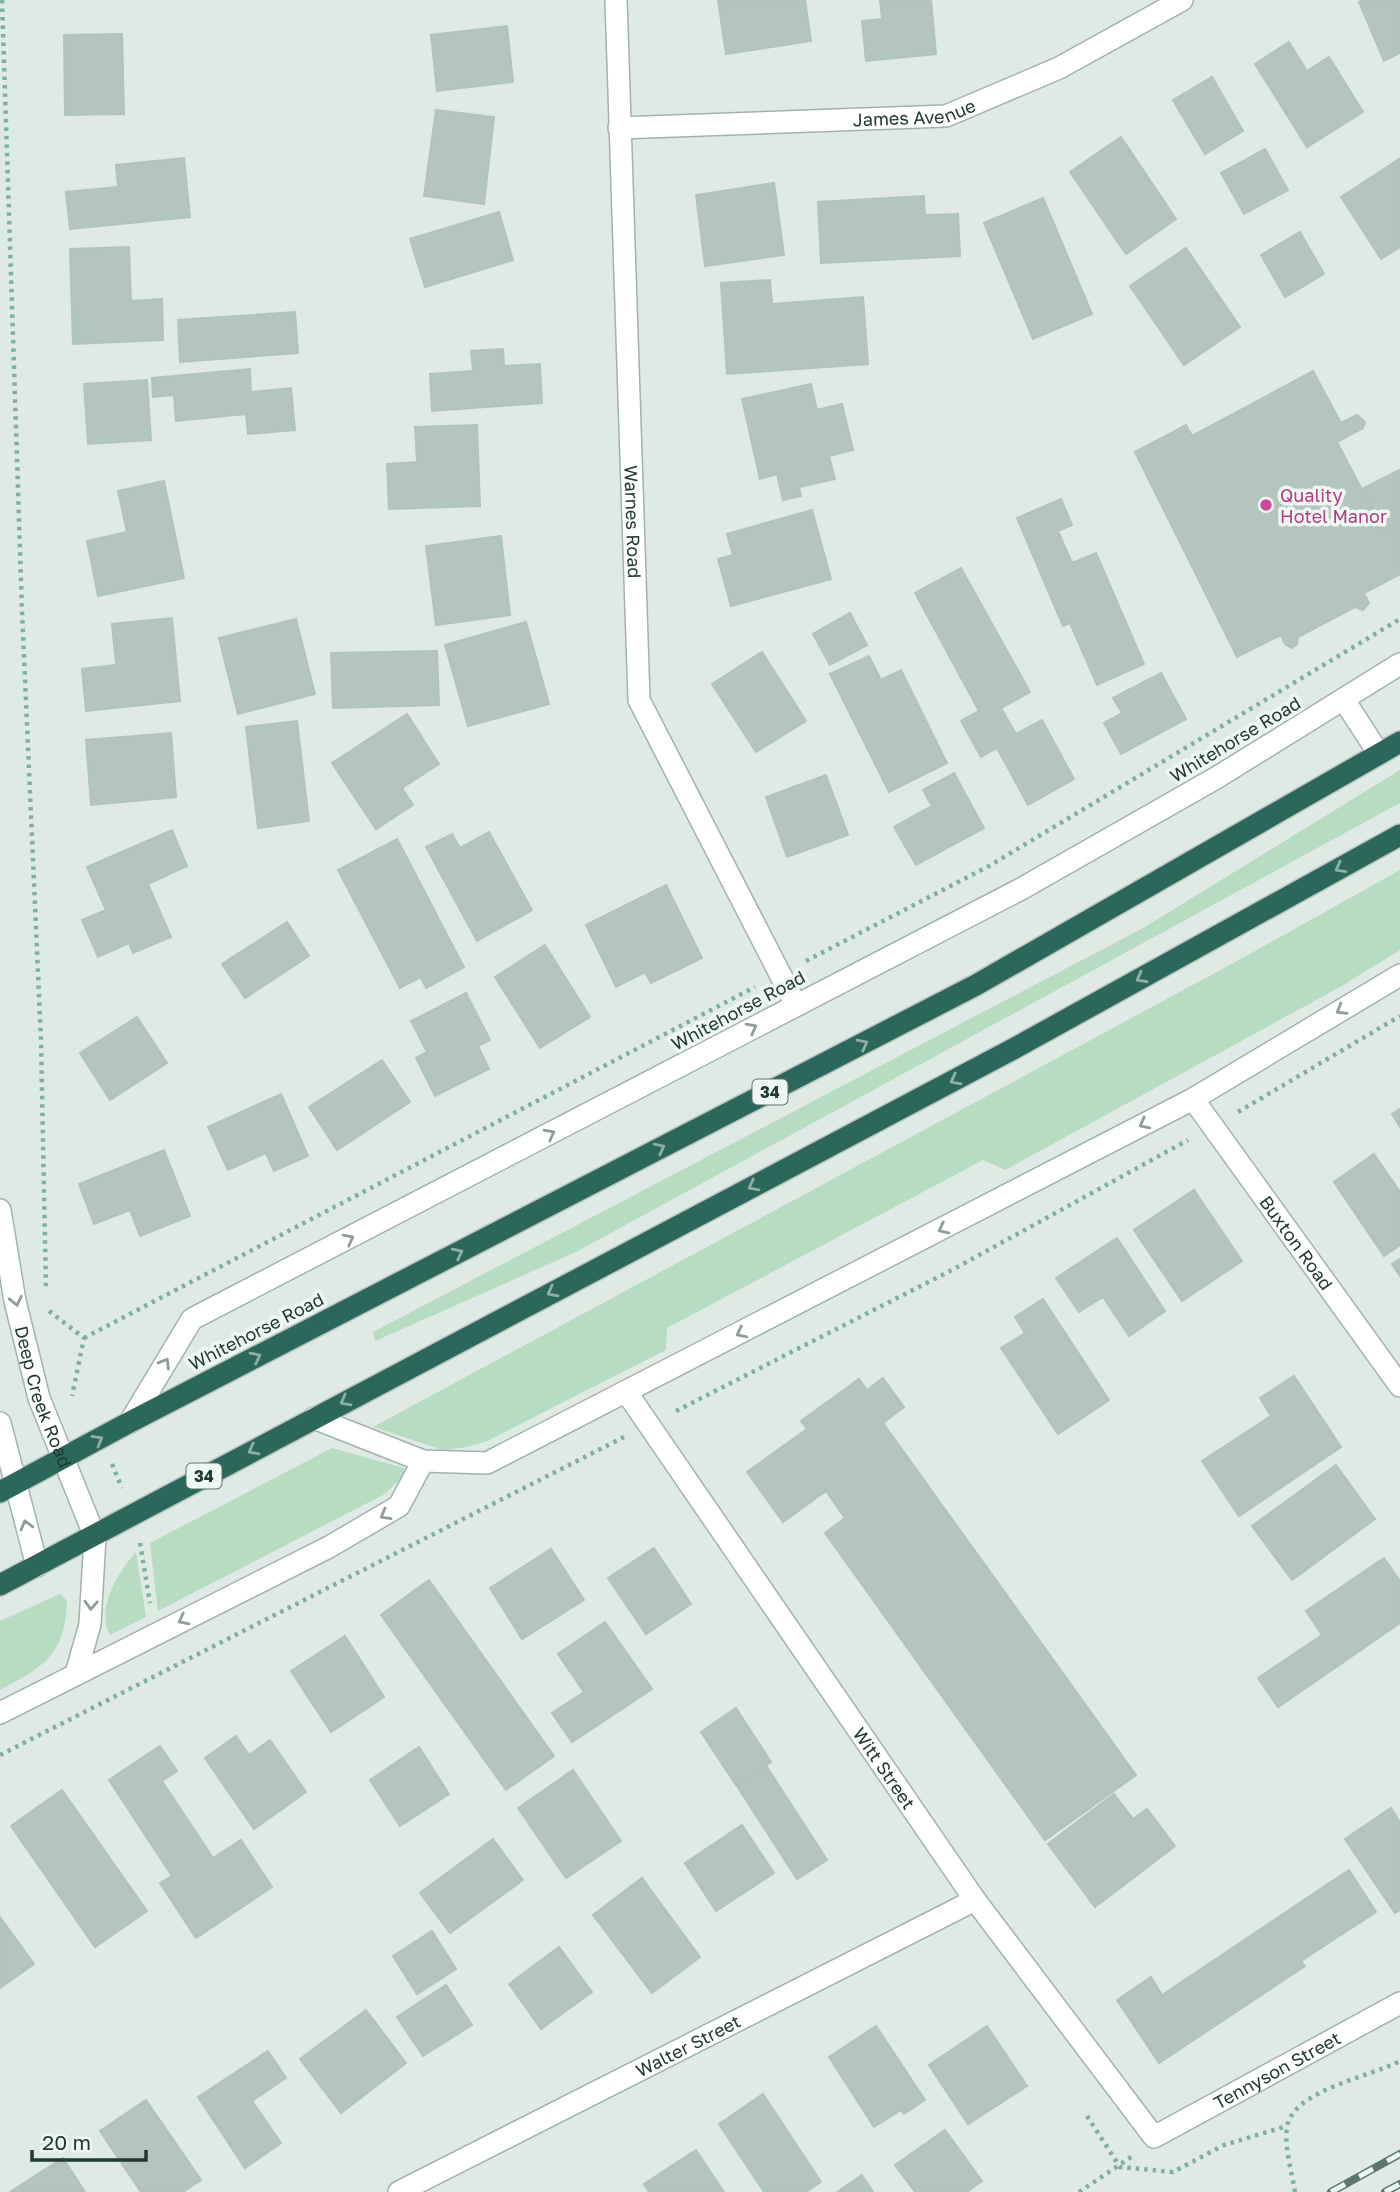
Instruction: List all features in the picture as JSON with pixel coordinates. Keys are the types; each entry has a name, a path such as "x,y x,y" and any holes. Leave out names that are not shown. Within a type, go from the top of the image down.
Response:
{"highway":[{"name":"Whitehorse Road","path":"8,1488 130,1422 976,985 1400,742"},
{"name":"34","path":"0,1585 1015,1048 1400,835"}],"street":[{"name":"Warnes Road","path":"616,0 639,700 796,1005"},
{"name":"James Avenue","path":"619,128 946,116 1059,68 1182,0"},
{"name":"Whitehorse Road","path":"130,1422 192,1319 1021,889 1216,778 1400,664"},
{"path":"1344,700 1379,754"},
{"path":"314,1418 423,1461 487,1463 1193,1099 1400,975"},
{"name":"Buxton Road","path":"1193,1099 1400,1386"},
{"name":"Deep Creek Road","path":"0,1210 15,1301 39,1398 66,1458 95,1537"},
{"name":"Witt Street","path":"626,1393 975,1900 1154,2137"},
{"path":"0,1423 8,1488 37,1566"},
{"path":"0,1713 328,1547 399,1506 423,1461"},
{"path":"76,1674 90,1624 95,1537"},
{"name":"Walter Street","path":"399,2192 975,1900"},
{"name":"Tennyson Street","path":"1154,2137 1400,2003"}],"path":[{"path":"2,0 21,597 41,1041 46,1296"},
{"path":"84,1338 989,866 1400,619"},
{"path":"0,1755 952,1270 1294,1082 1400,1016"},
{"path":"47,1309 84,1338"},
{"path":"72,1397 84,1338"},
{"path":"1295,2192 1287,2144 1287,2126 1293,2112 1309,2097 1400,2060"},
{"path":"1080,2192 1121,2167 1154,2137"}],"green space":[{"path":"1400,770 1400,803 576,1252 375,1341 373,1332 1145,927"},
{"path":"1400,870 1400,950 1340,987 1005,1170 983,1160 667,1328 666,1350 487,1441 443,1450 373,1427 1239,960"},
{"path":"332,1448 404,1468 404,1476 383,1495 158,1611 150,1543"},
{"path":"136,1552 146,1617 110,1635 105,1614 107,1602 116,1580"},
{"path":"60,1594 67,1601 62,1634 57,1647 40,1666 0,1690 0,1621"}],"building":[{"path":"718,0 805,0 811,41 726,54"},
{"path":"880,0 931,0 936,54 866,61 862,21 882,19"},
{"path":"1400,0 1400,53 1384,61 1359,2"},
{"path":"507,26 513,82 437,91 431,35"},
{"path":"122,34 124,114 65,115 64,35"},
{"path":"1289,42 1307,71 1329,57 1363,112 1307,147 1255,64"},
{"path":"1212,77 1243,131 1205,154 1173,100"},
{"path":"436,110 494,117 484,204 424,196"},
{"path":"1121,137 1176,219 1126,254 1070,172"},
{"path":"1265,149 1288,190 1244,214 1221,173"},
{"path":"184,158 190,217 70,229 66,192 118,187 116,165"},
{"path":"1399,159 1400,247 1381,259 1341,197"},
{"path":"774,183 784,255 705,266 696,195"},
{"path":"924,196 925,215 958,214 960,256 821,263 818,202"},
{"path":"1043,198 1092,314 1033,339 984,223"},
{"path":"499,212 513,260 425,287 410,239"},
{"path":"1300,232 1324,274 1285,297 1261,255"},
{"path":"129,247 131,301 162,299 163,340 73,344 70,249"},
{"path":"1186,248 1240,327 1184,365 1130,286"},
{"path":"770,280 772,304 863,297 868,364 727,374 721,283"},
{"path":"295,312 298,353 180,362 178,320"},
{"path":"503,349 504,366 540,364 542,403 432,411 430,374 473,371 471,351"},
{"path":"250,369 251,392 291,388 295,430 248,434 246,414 176,421 174,395 153,397 152,378"},
{"name":"Quality Hotel Manor","path":"1313,371 1341,423 1357,415 1365,422 1363,428 1337,442 1383,530 1400,522 1400,574 1364,593 1369,603 1363,610 1355,607 1298,637 1297,644 1292,648 1285,644 1281,635 1237,657 1135,452 1186,425 1192,436"},
{"path":"147,380 151,440 88,444 84,384"},
{"path":"811,384 817,410 842,404 853,450 829,456 835,479 799,487 801,496 783,500 777,474 760,479 742,399"},
{"path":"477,425 480,506 389,509 387,464 417,462 415,427"},
{"path":"1399,470 1400,522 1383,530 1362,489"},
{"path":"164,481 184,578 98,596 87,541 127,532 118,491"},
{"path":"1061,499 1072,525 1058,531 1072,563 1096,553 1144,664 1097,685 1070,623 1063,626 1017,518"},
{"path":"812,510 831,579 731,606 718,559 733,555 727,534"},
{"path":"501,536 510,615 436,625 426,546"},
{"path":"961,568 1030,692 1001,708 1016,734 1042,720 1074,779 1028,805 997,748 981,757 961,721 979,711 915,593"},
{"path":"850,613 867,645 830,665 813,634"},
{"path":"172,618 180,701 86,711 82,669 116,665 112,624"},
{"path":"296,619 315,694 238,714 219,638"},
{"path":"526,622 549,704 468,726 445,645"},
{"path":"437,651 439,705 333,708 331,653"},
{"path":"762,652 806,721 756,752 712,684"},
{"path":"869,656 881,680 901,670 947,763 889,792 830,674"},
{"path":"1161,673 1186,719 1121,754 1104,723 1122,713 1113,698"},
{"path":"407,714 439,764 402,788 413,805 376,829 332,763"},
{"path":"297,721 309,821 258,828 246,727"},
{"path":"171,733 176,797 91,805 86,740"},
{"path":"954,773 984,828 916,865 894,827 932,806 923,790"},
{"path":"826,775 848,835 787,857 766,797"},
{"path":"172,830 187,866 148,884 171,937 133,953 129,943 98,957 82,920 106,910 87,867"},
{"path":"489,832 532,910 477,941 426,847 452,834 460,848"},
{"path":"397,839 464,967 426,988 421,977 400,988 338,870"},
{"path":"666,885 702,958 651,983 645,972 616,987 586,925"},
{"path":"287,922 309,956 245,998 222,964"},
{"path":"545,945 590,1017 540,1048 495,977"},
{"path":"466,993 490,1040 478,1046 489,1069 435,1096 416,1058 427,1052 411,1021"},
{"path":"137,1017 167,1063 110,1100 80,1053"},
{"path":"382,1060 410,1102 337,1150 309,1107"},
{"path":"281,1094 308,1156 274,1171 266,1153 228,1170 208,1127"},
{"path":"1400,1109 1400,1127 1392,1114"},
{"path":"164,1150 190,1216 140,1236 130,1210 94,1224 79,1184"},
{"path":"1374,1154 1400,1192 1400,1245 1384,1256 1334,1182"},
{"path":"1194,1190 1242,1261 1182,1301 1134,1230"},
{"path":"1117,1238 1165,1311 1129,1336 1103,1297 1079,1312 1056,1278"},
{"path":"1400,1259 1400,1276 1392,1264"},
{"path":"1043,1299 1109,1400 1058,1434 1001,1348 1025,1333 1015,1317"},
{"path":"1294,1376 1341,1447 1239,1516 1202,1461 1271,1416 1260,1398"},
{"path":"883,1378 904,1407 883,1423 1136,1775 1045,1840 825,1533 845,1518 826,1491 783,1522 747,1472 807,1429 801,1421 859,1379 867,1390"},
{"path":"1336,1465 1375,1519 1292,1580 1252,1526"},
{"path":"654,1548 691,1604 646,1634 608,1578"},
{"path":"551,1549 584,1600 522,1639 490,1588"},
{"path":"1384,1558 1400,1581 1400,1623 1278,1707 1258,1678 1322,1635 1306,1611"},
{"path":"429,1580 554,1756 506,1790 381,1615"},
{"path":"605,1622 652,1689 572,1742 552,1713 584,1692 558,1654"},
{"path":"345,1636 384,1697 331,1732 291,1671"},
{"path":"736,1708 771,1762 736,1785 701,1732"},
{"path":"236,1736 249,1755 270,1740 306,1792 254,1829 205,1758"},
{"path":"160,1746 177,1771 162,1781 213,1858 241,1840 272,1887 196,1938 160,1883 172,1876 109,1780"},
{"path":"419,1747 449,1794 400,1826 370,1780"},
{"path":"767,1767 827,1860 797,1879 737,1786"},
{"path":"573,1770 621,1841 566,1878 518,1808"},
{"path":"62,1790 147,1911 95,1947 11,1826"},
{"path":"1114,1794 1133,1819 1147,1809 1175,1846 1095,1907 1048,1844"},
{"path":"1391,1808 1400,1822 1400,1910 1395,1913 1345,1839"},
{"path":"742,1825 774,1873 716,1911 685,1863"},
{"path":"493,1839 523,1880 450,1933 420,1893"},
{"path":"1349,1870 1376,1912 1301,1961 1305,1966 1159,2063 1117,2000 1151,1977 1162,1995"},
{"path":"642,1878 700,1957 652,1993 593,1915"},
{"path":"0,1917 34,1964 0,1988"},
{"path":"432,1931 456,1969 417,1994 393,1956"},
{"path":"559,1947 592,1992 541,2029 509,1984"},
{"path":"446,1985 472,2025 423,2056 397,2017"},
{"path":"366,2010 406,2063 341,2113 300,2059"},
{"path":"876,2026 925,2100 904,2114 901,2110 874,2127 829,2057"},
{"path":"987,2026 1027,2086 968,2124 929,2065"},
{"path":"268,2051 286,2078 252,2101 281,2143 245,2168 198,2097"},
{"path":"763,2094 821,2182 806,2192 764,2192 719,2124"},
{"path":"146,2100 201,2180 183,2192 141,2192 100,2131"},
{"path":"945,2130 982,2181 967,2192 915,2192 895,2165"},
{"path":"696,2150 724,2192 649,2192 644,2184"},
{"path":"63,2158 85,2192 10,2192"},
{"path":"862,2175 873,2192 837,2192"}],"railway":[{"path":"1331,2192 1400,2154"},
{"path":"1385,2192 1400,2184"}],"place":[{"name":"Quality Hotel Manor","path":"1266,505"}]}
